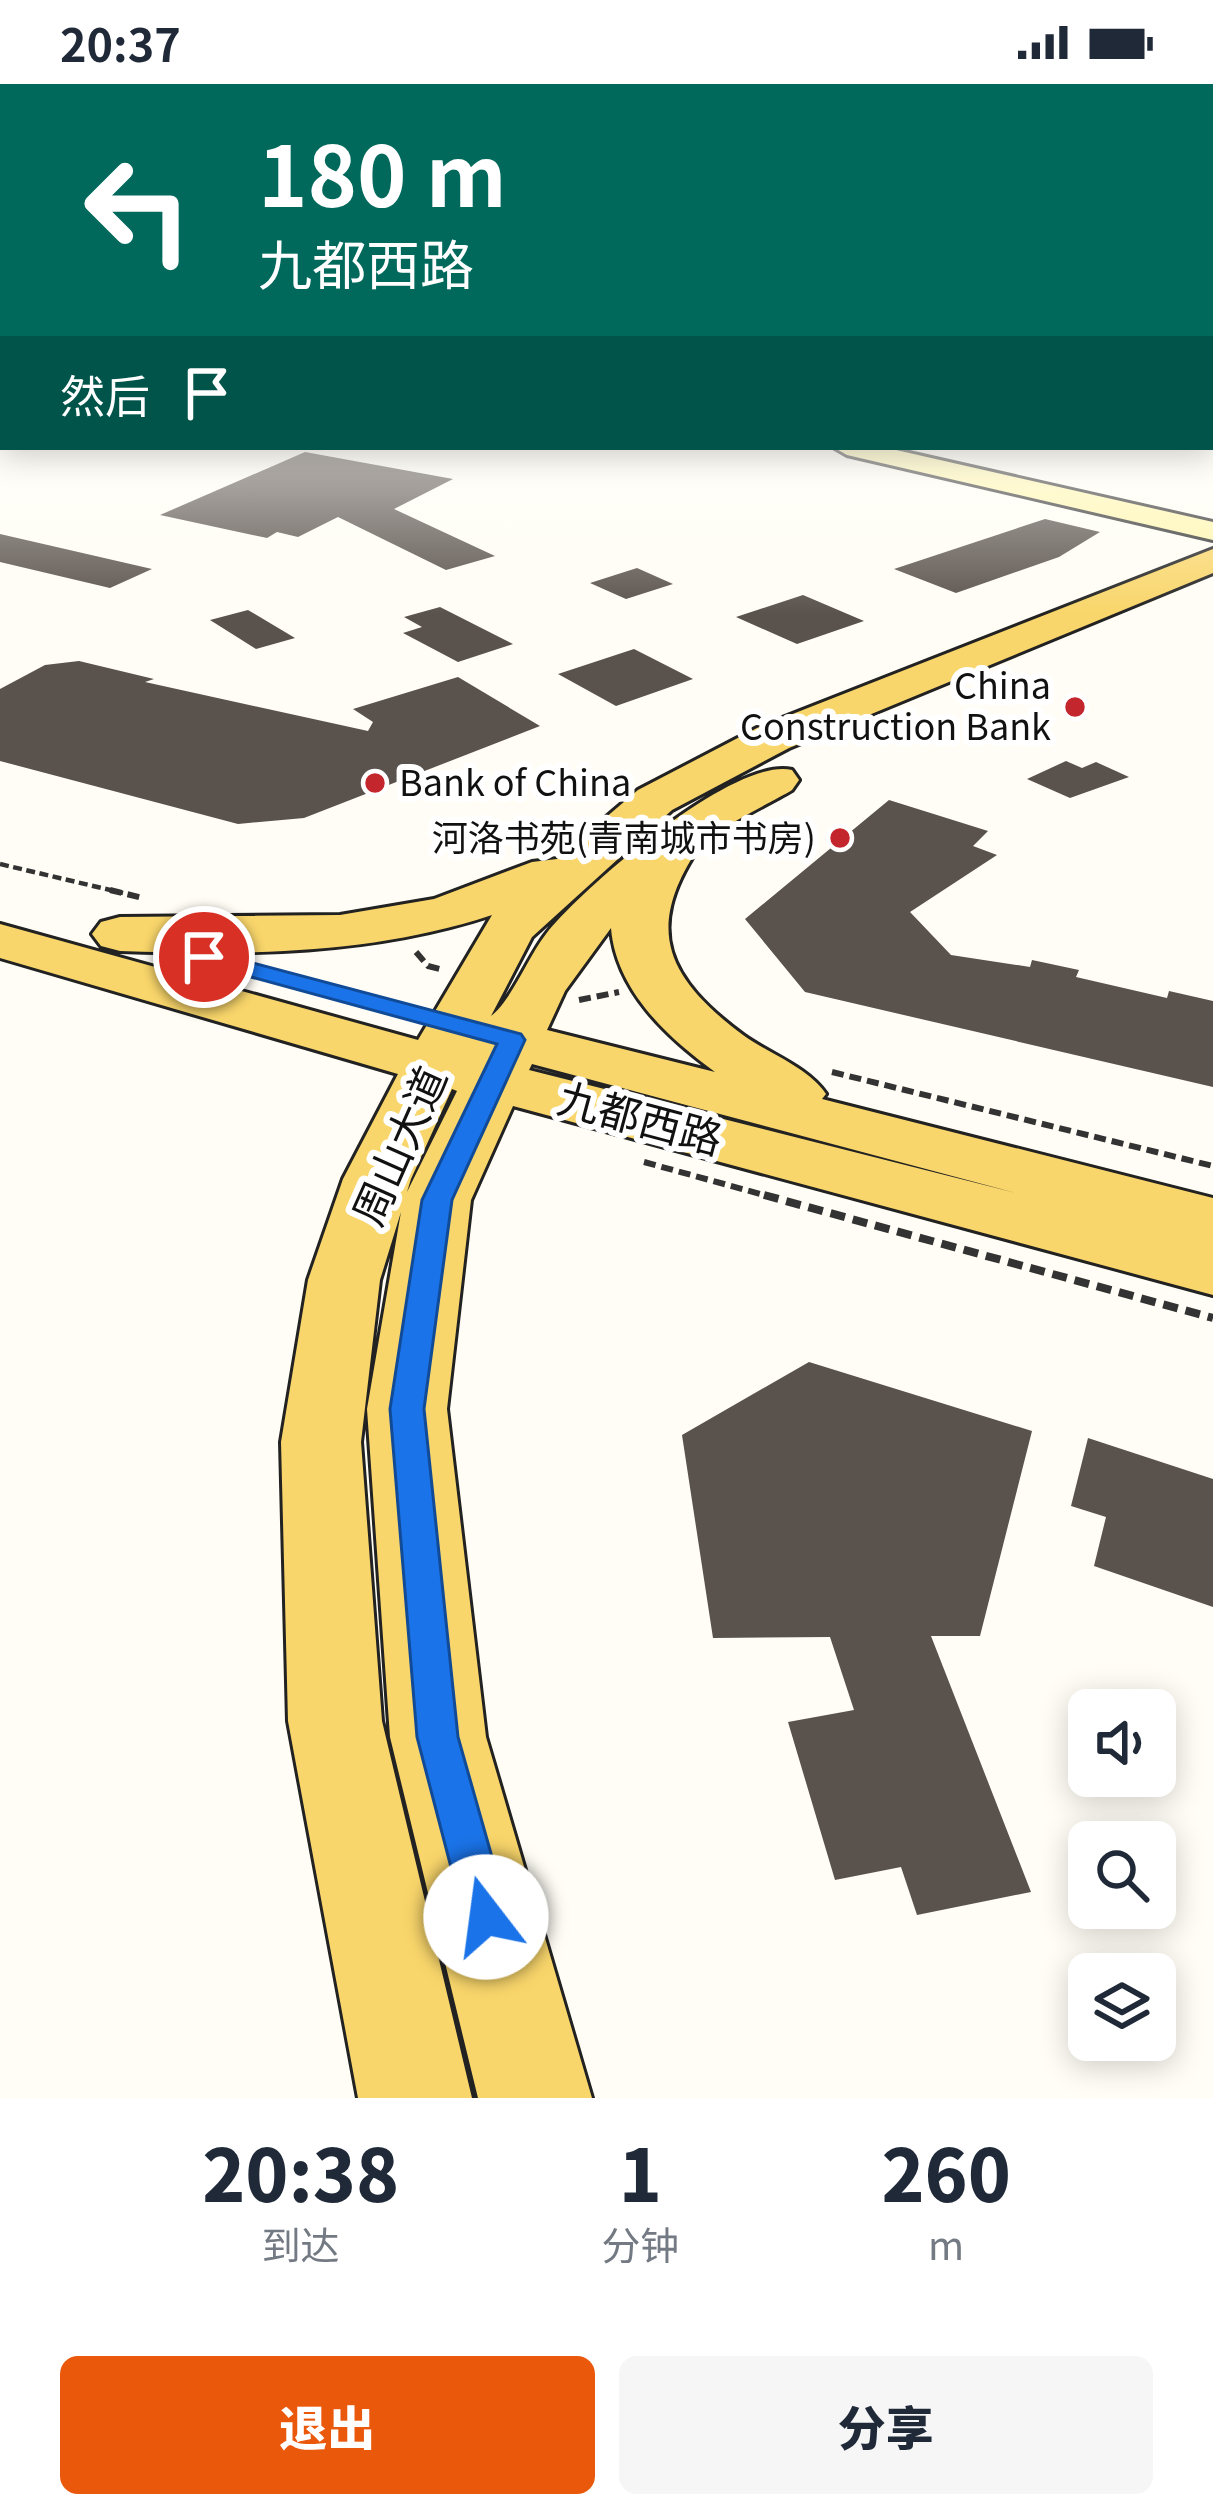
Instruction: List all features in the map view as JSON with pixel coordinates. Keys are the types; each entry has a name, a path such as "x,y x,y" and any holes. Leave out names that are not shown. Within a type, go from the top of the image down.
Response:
{"main road":[{"path":"861,450 1213,528"},
{"path":"889,450 1213,528"},
{"name":"周山大道","path":"535,2098 438,1737 407,1409 437,1200 509,929 616,829 655,800 773,738 1213,560"},
{"name":"周山大道","path":"415,2098 335,1720 321,1442 344,1280 376,1179 485,1030 601,906 686,834 857,740 1213,596"},
{"path":"138,918 343,934 460,910 546,875 616,829"},
{"path":"686,834 654,880 640,919 642,955 660,984 713,1042 752,1070 883,1136"},
{"name":"九都西路","path":"0,904 138,918 1213,1269"},
{"name":"九都西路","path":"0,940 485,1030 1213,1222"}],"path":[{"path":"0,864 138,918"},
{"path":"393,924 485,1030 577,1000 660,984"},
{"path":"826,1070 1213,1166"}],"building":[{"path":"305,452 453,479 394,509 495,556 446,570 338,517 298,537 277,532 267,538 160,515"},
{"path":"1045,519 1100,532 1059,557 956,593 894,569"},
{"path":"0,534 152,569 110,588 0,562"},
{"path":"637,568 673,584 626,599 590,583"},
{"path":"803,595 864,621 797,644 736,617"},
{"path":"440,607 513,644 458,662 403,633 422,627 404,617"},
{"path":"248,610 295,638 256,649 210,620"},
{"path":"634,649 693,679 616,706 558,674"},
{"path":"79,661 154,679 145,682 368,731 373,722 353,709 458,677 540,726 304,818 238,824 0,761 0,689 45,665"},
{"path":"1066,761 1082,768 1096,762 1129,777 1070,798 1027,779"},
{"path":"889,800 988,831 973,846 997,855 910,912 951,955 1030,967 1032,960 1079,970 1076,977 1167,998 1169,991 1213,1001 1213,1087 805,992 745,919"},
{"path":"809,1362 1032,1431 980,1636 931,1636 1031,1892 917,1915 901,1867 835,1880 788,1722 854,1710 830,1637 713,1638 682,1435"},
{"path":"1088,1438 1213,1479 1213,1607 1094,1566 1106,1517 1071,1506"}],"place":[{"name":"China Construction Bank","path":"1075,707"},
{"name":"Bank of China","path":"375,783"},
{"name":"河洛书苑(青南城市书房)","path":"840,838"}],"route":[{"path":"204,957 512,1040 437,1200 417,1312 407,1409 438,1737 486,1917"}]}
